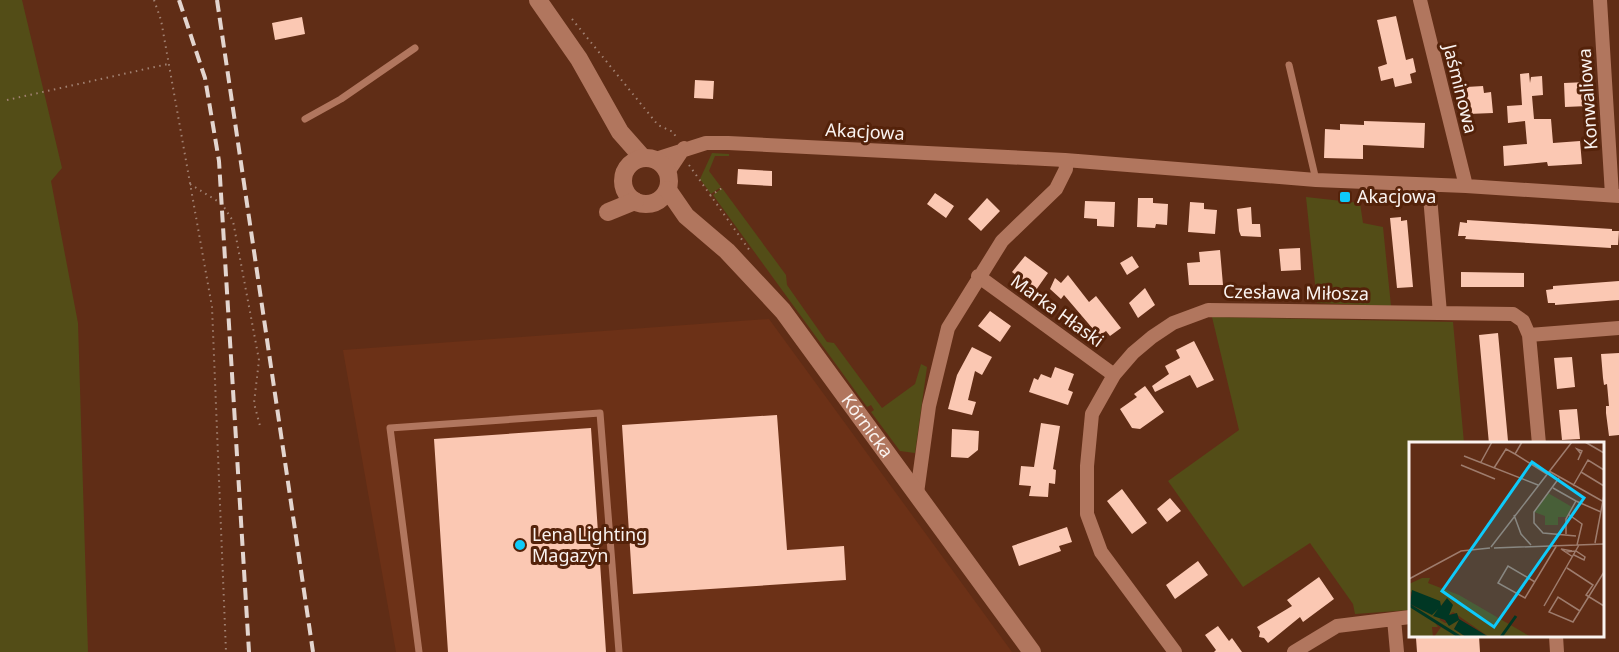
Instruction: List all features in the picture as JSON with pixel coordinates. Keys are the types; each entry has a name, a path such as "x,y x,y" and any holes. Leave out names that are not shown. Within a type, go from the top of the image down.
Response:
{"street":[{"path":"538,0 579,59 620,132 658,176"},
{"name":"Jaśminowa","path":"1420,0 1466,186"},
{"name":"Konwaliowa","path":"1600,0 1616,196"},
{"path":"620,132 628,187 648,204 658,176"},
{"name":"Akacjowa","path":"658,176 684,148 706,143 728,143 1065,160 1316,180 1466,186 1616,196"},
{"path":"628,187 636,160 658,176"},
{"path":"917,493 929,406 948,328 978,276 1002,241 1056,189 1065,169 1065,160"},
{"name":"Kórnicka","path":"658,176 686,216 734,258 783,311 1032,652"},
{"path":"1429,185 1440,313"},
{"name":"Marka Hłaski","path":"978,276 1114,375"},
{"name":"Czesława Miłosza","path":"1175,652 1101,552 1087,514 1087,466 1092,414 1114,375 1133,352 1173,323 1208,309 1513,314 1523,321 1529,335"},
{"path":"1539,442 1529,335 1619,328"},
{"path":"1294,652 1337,626 1409,617"},
{"path":"1394,619 1397,652"},
{"path":"1556,637 1557,652"}],"lane":[{"path":"305,119 341,99 414,48"},
{"path":"1289,65 1316,180"},
{"path":"419,652 390,428 600,413 619,652"}],"path":[{"path":"154,0 168,64 212,307 226,652"},
{"path":"7,100 168,64"},
{"path":"190,184 222,204 233,221 259,360 254,403 260,426"},
{"path":"710,196 722,188"}],"shaded area":[{"path":"0,0 22,0 62,168 51,181 78,323 88,652 0,652"},
{"path":"712,153 729,154 729,156 715,156 709,171 721,187 711,194 700,179"},
{"path":"722,188 786,275 787,285 827,342 834,343 882,408 915,384 921,364 927,367 915,453 900,451 871,412 874,410 871,405 867,407 713,195"},
{"path":"1306,197 1360,203 1363,223 1383,227 1391,306 1317,303"},
{"path":"1212,317 1453,322 1464,442 1409,442 1409,610 1355,614 1353,604 1310,543 1243,587 1168,481 1239,430"},
{"path":"769,319 1012,652 396,652 343,350"}],"building":[{"path":"1396,16 1406,60 1413,58 1416,72 1410,74 1412,83 1395,87 1393,78 1381,81 1378,67 1387,64 1377,20"},
{"path":"302,17 305,34 275,40 272,23"},
{"path":"1529,73 1530,83 1531,77 1542,76 1543,95 1532,96 1534,119 1551,119 1553,143 1580,141 1582,164 1548,166 1547,162 1504,166 1503,146 1527,144 1525,121 1508,123 1507,106 1522,105 1520,74"},
{"path":"695,80 714,81 713,99 694,98"},
{"path":"1587,82 1588,106 1565,107 1564,83"},
{"path":"1483,86 1484,93 1491,92 1493,113 1468,114 1466,87"},
{"path":"1364,121 1425,123 1424,148 1363,145 1363,159 1324,158 1325,129 1340,130 1340,124 1364,125"},
{"path":"738,169 772,171 772,186 737,184"},
{"path":"935,193 954,206 946,218 927,204"},
{"path":"987,198 1000,211 981,231 968,219"},
{"path":"1138,198 1153,198 1153,203 1168,204 1167,225 1156,224 1155,228 1137,227"},
{"path":"1085,201 1115,202 1114,227 1097,226 1097,219 1084,218"},
{"path":"1190,202 1204,203 1204,209 1217,210 1215,234 1188,232"},
{"path":"1251,207 1252,224 1260,224 1261,237 1241,236 1239,231 1237,209"},
{"path":"1401,217 1401,221 1407,220 1413,287 1397,288 1390,218"},
{"path":"1467,220 1612,229 1612,231 1619,231 1618,245 1611,245 1611,248 1465,239 1466,236 1458,236 1460,222 1467,223"},
{"path":"1300,248 1301,270 1281,271 1279,249"},
{"path":"1220,250 1223,285 1189,285 1187,263 1200,262 1199,252"},
{"path":"1025,256 1048,273 1036,290 1012,272"},
{"path":"1132,256 1139,267 1127,275 1120,263"},
{"path":"1461,272 1524,273 1524,287 1461,287"},
{"path":"1068,275 1089,302 1096,296 1121,328 1110,336 1106,331 1099,336 1064,295 1061,299 1050,289 1055,278 1061,283"},
{"path":"1619,281 1619,300 1555,305 1555,303 1548,303 1546,290 1553,289 1553,286"},
{"path":"1145,288 1155,305 1138,318 1129,303"},
{"path":"990,311 1011,326 1000,342 978,326"},
{"path":"1498,333 1508,442 1489,442 1479,335"},
{"path":"1194,341 1214,380 1197,388 1190,375 1155,392 1152,386 1169,374 1165,366 1180,358 1176,350"},
{"path":"972,347 992,357 982,375 975,371 968,400 976,402 972,415 948,409 957,375"},
{"path":"1619,353 1619,435 1609,436 1606,413 1606,406 1609,406 1607,384 1604,385 1601,354"},
{"path":"1572,357 1575,387 1557,389 1554,358"},
{"path":"1055,367 1074,374 1068,390 1073,392 1068,405 1029,392 1034,378 1038,380 1041,374 1051,378"},
{"path":"1145,386 1164,412 1140,429 1132,428 1120,409 1137,397 1134,394"},
{"path":"1577,409 1580,439 1562,440 1559,410"},
{"path":"777,415 787,550 844,546 846,580 633,594 622,425"},
{"path":"1041,423 1060,426 1053,469 1056,470 1055,484 1049,483 1048,497 1029,496 1031,486 1019,485 1021,466 1034,467"},
{"name":"Lena Lighting Magazyn","path":"591,428 606,652 448,652 434,439"},
{"path":"952,429 979,431 978,450 968,458 951,457"},
{"path":"1122,489 1147,523 1132,534 1107,501"},
{"path":"1170,498 1181,511 1167,522 1157,509"},
{"path":"1067,527 1072,542 1059,546 1061,551 1019,566 1012,546"},
{"path":"1198,561 1208,575 1175,599 1166,585"},
{"path":"1319,577 1334,599 1303,622 1300,617 1268,643 1264,638 1259,637 1260,632 1257,627 1292,606 1287,600"},
{"path":"1218,626 1229,641 1232,638 1242,652 1214,652 1216,650 1205,635"},
{"path":"1479,637 1480,652 1417,652 1416,638"}],"railway":[{"path":"179,0 205,78 219,161 249,652"},
{"path":"217,0 313,652"}],"place":[{"name":"Akacjowa","path":"1345,197"},
{"name":"Lena Lighting Magazyn","path":"520,545"}]}
